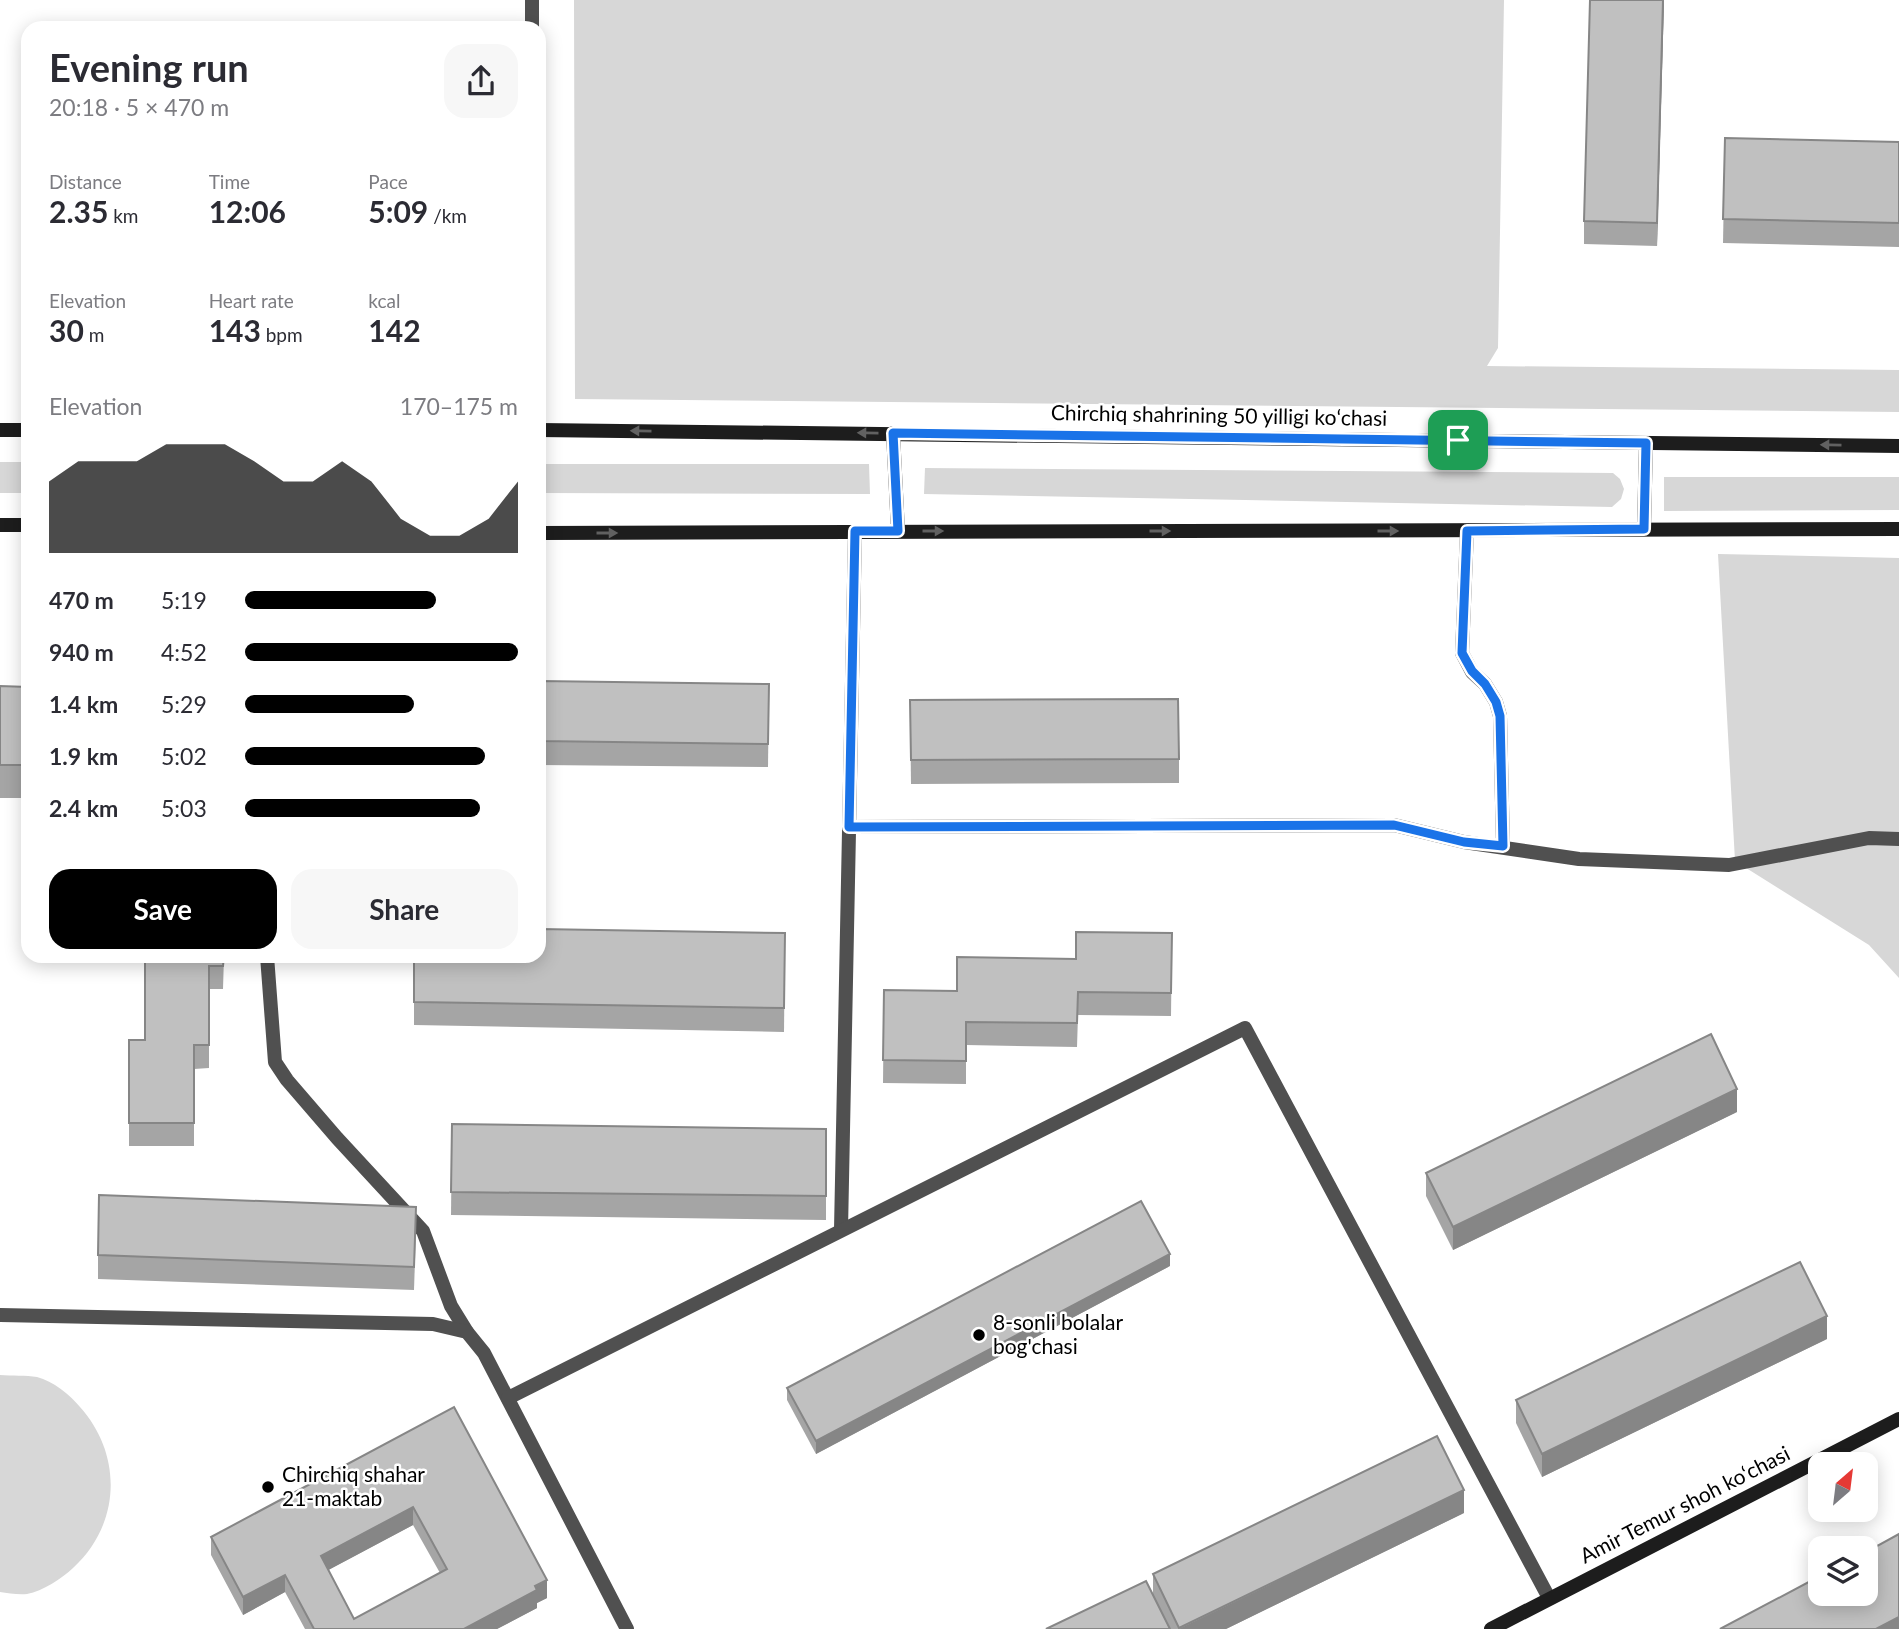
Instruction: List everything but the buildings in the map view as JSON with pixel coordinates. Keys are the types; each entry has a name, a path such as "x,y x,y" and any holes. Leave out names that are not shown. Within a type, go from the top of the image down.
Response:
{"main road":[{"path":"0,430 21,430"},
{"name":"Chirchiq shahrining 50 yilligi koʻchasi","path":"546,430 1899,446"},
{"path":"893,433 898,531"},
{"path":"1644,529 1646,443"},
{"path":"0,525 21,525"},
{"path":"546,533 1899,529"},
{"name":"Amir Temur shoh ko‘chasi","path":"1491,1629 1899,1419"}],"street":[{"path":"532,0 532,21"},
{"path":"841,1230 855,531"},
{"path":"1467,531 1462,653 1472,671 1490,693 1500,716 1503,846"},
{"path":"849,827 1394,825 1464,842 1579,859 1729,865 1869,838 1899,839"},
{"path":"268,963 275,1062 337,1138 424,1231 451,1306 484,1353 627,1629"},
{"path":"508,1398 1244,1028 1549,1598"},
{"path":"0,1315 433,1324 467,1332"}],"shaded area":[{"path":"574,0 1504,0 1498,348 1487,366 1899,370 1899,412 575,399"},
{"path":"0,462 21,462 21,493 0,493"},
{"path":"546,464 869,464 870,494 546,493"},
{"path":"925,468 1613,473 1620,479 1624,489 1621,499 1612,507 924,494"},
{"path":"1664,477 1899,477 1899,510 1664,511"},
{"path":"1718,554 1899,558 1899,978 1869,945 1735,861"},
{"path":"0,1375 37,1377 66,1393 94,1426 104,1446 109,1467 111,1489 108,1510 89,1550 73,1568 57,1580 27,1594 0,1592"}],"place":[{"name":"8-sonli bolalar bog'chasi","path":"979,1335"},
{"name":"Chirchiq shahar 21-maktab","path":"268,1487"}],"route":[{"path":"893,433 1458,440 1646,443 1644,529 1467,531 1462,653 1496,702 1500,716 1503,846 1464,842 1394,825 849,827 855,531 898,531 893,433"}]}
